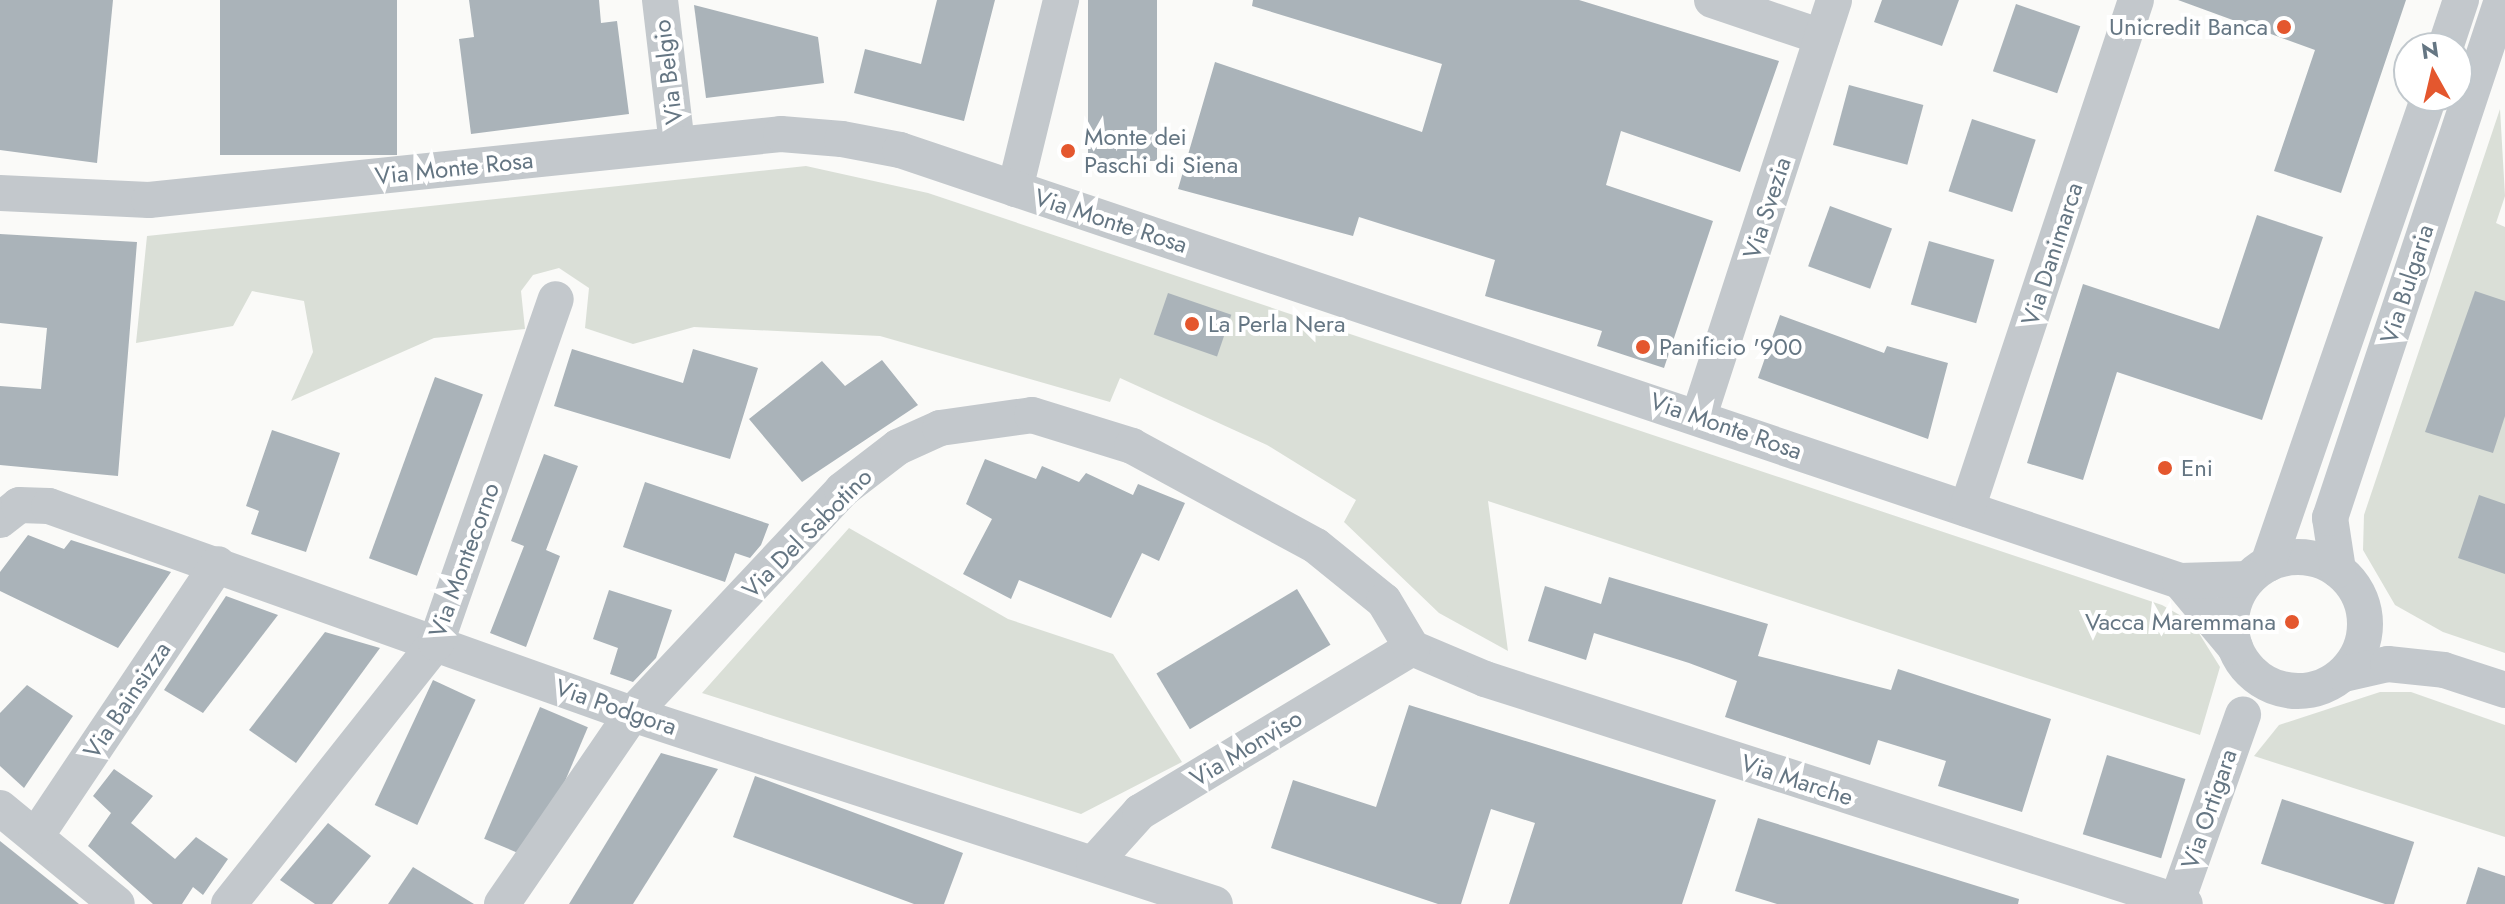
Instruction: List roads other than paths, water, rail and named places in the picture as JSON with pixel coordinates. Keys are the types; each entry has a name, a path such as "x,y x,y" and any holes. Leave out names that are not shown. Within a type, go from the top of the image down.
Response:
{"street":[{"name":"Via Belgio","path":"660,0 677,144"},
{"path":"1015,189 1061,0"},
{"path":"1712,0 1822,37"},
{"name":"Via Svezia","path":"1699,416 1834,0"},
{"name":"Via Danimarca","path":"1967,509 2136,0"},
{"path":"2450,32 2461,0"},
{"name":"Via Bulgaria","path":"2338,570 2330,518 2502,0"},
{"name":"Via Bulgaria","path":"2258,572 2423,112"},
{"name":"Via Monte Rosa","path":"0,193 149,200 781,134 842,139 1015,189 1699,416 2180,581 2258,572 2304,557 2338,570"},
{"name":"Via Montecorno","path":"229,904 436,643 556,299"},
{"name":"Via Del Sabotino","path":"502,904 632,714 842,490 898,447 985,418 1032,415 1084,427 1209,485 1316,546 1384,601 1412,648"},
{"name":"Via Podgora","path":"10,512 49,506 632,714 1215,904"},
{"name":"Via Bainsizza","path":"36,836 218,564"},
{"path":"2338,570 2365,618 2444,670"},
{"path":"2239,655 2232,612 2258,572"},
{"path":"2180,581 2256,676 2293,691"},
{"path":"2344,674 2357,658 2365,618"},
{"name":"Via Monviso","path":"1094,863 1140,812 1412,648"},
{"name":"Via Marche","path":"1412,648 1499,684 2179,903"},
{"name":"Via Ortigara","path":"2179,903 2243,715 2239,655"},
{"path":"2243,715 2293,691 2344,674 2388,664 2444,670 2505,690"},
{"path":"0,808 117,904"}],"place":[{"name":"Unicredit Banca","path":"2284,27"},
{"name":"Monte dei Paschi di Siena","path":"1068,151"},
{"name":"La Perla Nera","path":"1192,324"},
{"name":"Panificio '900","path":"1643,347"},
{"name":"Eni","path":"2165,468"},
{"name":"Vacca Maremmana","path":"2292,622"}]}
